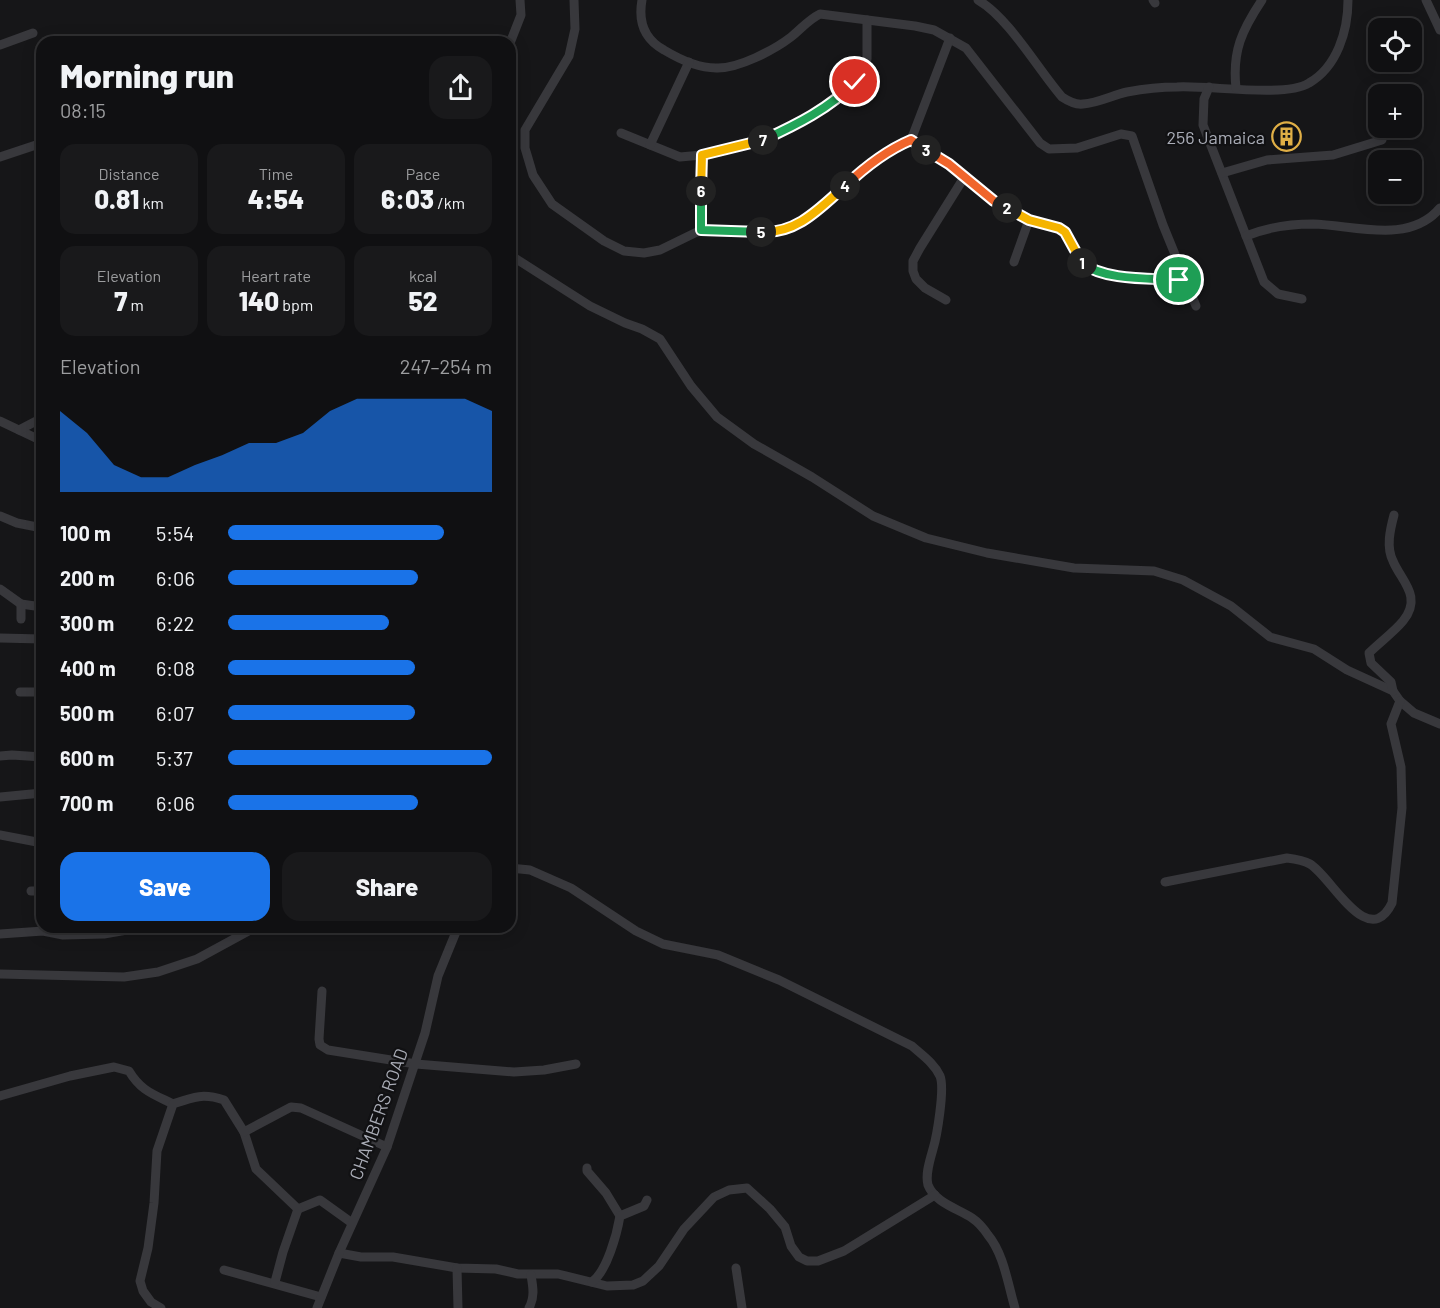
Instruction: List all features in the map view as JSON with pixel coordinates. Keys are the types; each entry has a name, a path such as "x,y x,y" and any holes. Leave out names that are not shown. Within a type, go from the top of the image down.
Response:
{"street":[{"path":"512,36 521,15 520,0"},
{"path":"574,0 575,29 569,56 525,130 525,148 533,175 552,204 604,241 624,251 644,253 660,250 701,230 768,233 787,230 804,221 869,164 892,148 911,140 950,38"},
{"path":"642,0 640,21 643,30 658,47 689,62 717,69 732,66 772,49 820,14 934,30 966,48 1040,143 1048,149 1077,148 1121,134 1132,136 1163,225 1196,306"},
{"path":"978,0 991,3 1062,97 1072,103 1083,104 1128,92 1159,89 1209,87 1289,90 1308,84 1324,71 1337,53 1345,29 1348,0"},
{"path":"1236,88 1234,71 1237,48 1243,32 1262,0"},
{"path":"1426,0 1440,30"},
{"path":"621,133 681,157 702,155 761,141 791,128 843,95 864,70 867,59 867,20"},
{"path":"0,45 33,33"},
{"path":"650,145 689,62"},
{"path":"1209,87 1204,99 1203,125 1264,282 1278,294 1302,299"},
{"path":"911,140 949,164 994,201 1029,220 1059,228 1065,232 1082,262 1090,269 1113,275 1179,280 1185,278"},
{"path":"1222,173 1267,160 1333,155 1382,140"},
{"path":"0,157 36,146"},
{"path":"701,230 702,155"},
{"path":"946,300 925,288 916,279 913,271 914,261 965,177"},
{"path":"1246,236 1265,228 1305,224 1394,230 1416,225 1439,211"},
{"path":"1014,262 1029,220"},
{"path":"516,259 590,306 625,323 642,328 660,339 691,386 717,417 754,444 873,516 926,538 987,553 1074,568 1154,571 1182,580 1232,606 1270,637 1314,649 1347,670 1393,691"},
{"path":"0,421 36,438"},
{"path":"19,430 36,421"},
{"path":"1394,515 1389,549 1393,562 1406,581 1410,591 1410,601 1403,621 1370,653 1371,663 1391,682 1393,691 1400,701 1414,713 1440,724"},
{"path":"0,516 17,523 36,527"},
{"path":"0,589 21,603 36,606"},
{"path":"21,603 21,619"},
{"path":"0,638 36,639"},
{"path":"20,692 36,692"},
{"path":"1165,882 1287,858 1299,859 1319,871 1352,910 1362,917 1373,919 1384,915 1392,903 1402,807 1401,767 1391,724 1400,701"},
{"path":"0,756 36,757"},
{"path":"0,797 36,794"},
{"path":"0,835 36,842"},
{"path":"516,869 530,870 571,888 636,931 663,944 718,955 779,980 912,1046 930,1062 940,1077 942,1087 937,1138 927,1173 928,1186 935,1195 972,1218 989,1235 999,1253 1015,1308"},
{"path":"31,891 36,891"},
{"path":"0,934 36,931"},
{"path":"56,933 110,933"},
{"path":"0,974 124,977 158,972 197,959 245,933"},
{"name":"CHAMBERS ROAD","path":"317,1308 387,1147 416,1064 438,976 456,933"},
{"path":"322,991 319,1039 322,1047 416,1064 514,1072 544,1070 576,1064"},
{"path":"0,1096 70,1076 114,1067 129,1071 136,1083 145,1090 173,1104 194,1096 210,1095 224,1100 244,1132 256,1169 298,1209"},
{"path":"160,1308 151,1302 143,1291 140,1281 148,1248 154,1203 157,1151 173,1104"},
{"path":"244,1132 291,1107 301,1108 387,1147"},
{"path":"587,1168 620,1216 616,1234 603,1267 598,1278 592,1282"},
{"path":"339,1253 362,1257 393,1257 458,1268 496,1269 531,1275 558,1274 607,1286 633,1285 643,1281 659,1266 684,1229 714,1197 729,1191 747,1188 757,1195 785,1227 791,1246 799,1257 807,1262 818,1262 844,1251 935,1195"},
{"path":"275,1282 298,1209 320,1200 352,1223"},
{"path":"620,1216 644,1206 646,1200"},
{"path":"458,1268 458,1308"},
{"path":"736,1268 742,1308"},
{"path":"224,1270 275,1282 321,1297"},
{"path":"529,1308 534,1290 531,1275"}],"place":[{"name":"256 Jamaica","path":"1286,137"}],"route":[{"path":"855,82 843,95 791,128 761,141 702,155 701,230 768,233 787,230 817,211 869,164 892,148 911,140 949,164 994,201 1029,220 1059,228 1065,232 1082,262 1090,269 1113,275 1179,280"}]}
